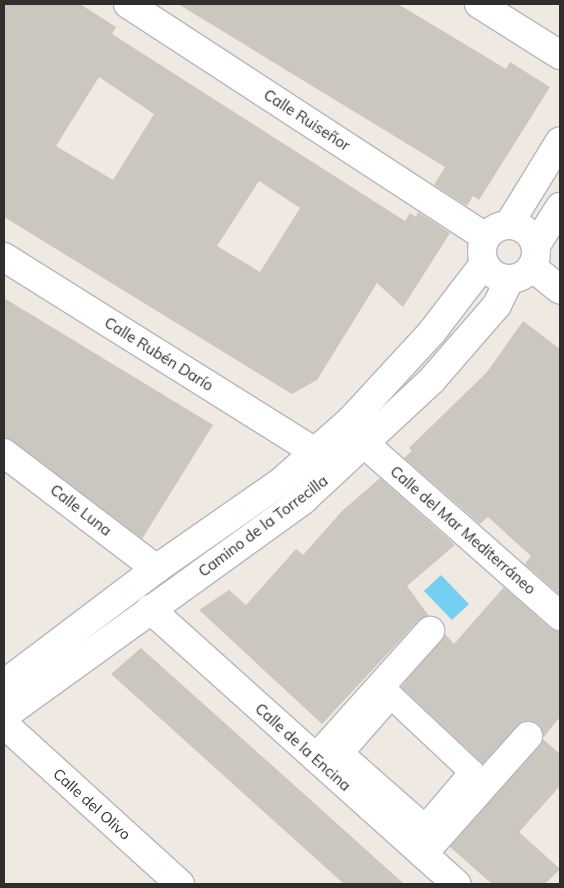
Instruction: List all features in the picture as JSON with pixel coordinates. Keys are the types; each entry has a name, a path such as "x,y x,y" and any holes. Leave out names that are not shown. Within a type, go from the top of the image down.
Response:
{"street":[{"name":"Calle Ruiseñor","path":"128,4 486,237"},
{"path":"479,4 560,55"},
{"path":"509,224 560,141"},
{"path":"560,207 534,256 523,276 509,280 490,272 484,264 482,249 486,237 497,227 509,224 530,234 534,256 560,290"},
{"name":"Calle Rubén Darío","path":"4,257 315,452"},
{"name":"Camino de la Torrecilla","path":"4,684 156,569 282,482 351,420 432,332 484,264"},
{"name":"Camino de la Torrecilla","path":"4,716 303,500 366,445 432,382 497,304 509,280"},
{"name":"Calle del Mar Mediterráneo","path":"366,445 560,616"},
{"name":"Calle Luna","path":"4,453 156,569"},
{"name":"Calle de la Encina","path":"150,609 457,884"},
{"path":"316,758 430,630"},
{"path":"391,696 472,772 426,827 341,753 391,696"},
{"name":"Calle del Olivo","path":"4,724 180,884"},
{"path":"423,854 528,736"}],"water":[{"path":"441,575 469,604 452,620 424,591"}],"building":[{"path":"4,4 80,4 116,27 112,34 405,221 410,213 416,217 418,212 450,233 403,307 377,283 317,380 292,394 4,217","holes":["99,77 154,114 113,180 56,146","259,181 300,208 260,272 217,246"]},
{"path":"178,4 398,4 506,69 510,62 550,87 479,200 473,196 467,206 434,185 445,167"},
{"path":"4,298 213,425 142,539 4,436"},
{"path":"523,321 560,349 560,595 525,564 531,556 488,517 480,524 404,458 412,451 409,448 487,372"},
{"path":"380,478 455,545 407,586 429,616 418,621 322,724 199,610 229,590 246,605 296,549 303,555 342,511"},
{"path":"504,587 550,628 560,631 560,717 543,738 538,724 523,721 483,764 401,687 445,634 454,644"},
{"path":"141,648 404,884 344,884 111,674"},
{"path":"543,739 560,754 560,786 519,832 560,869 545,884 492,884 450,847"}]}
